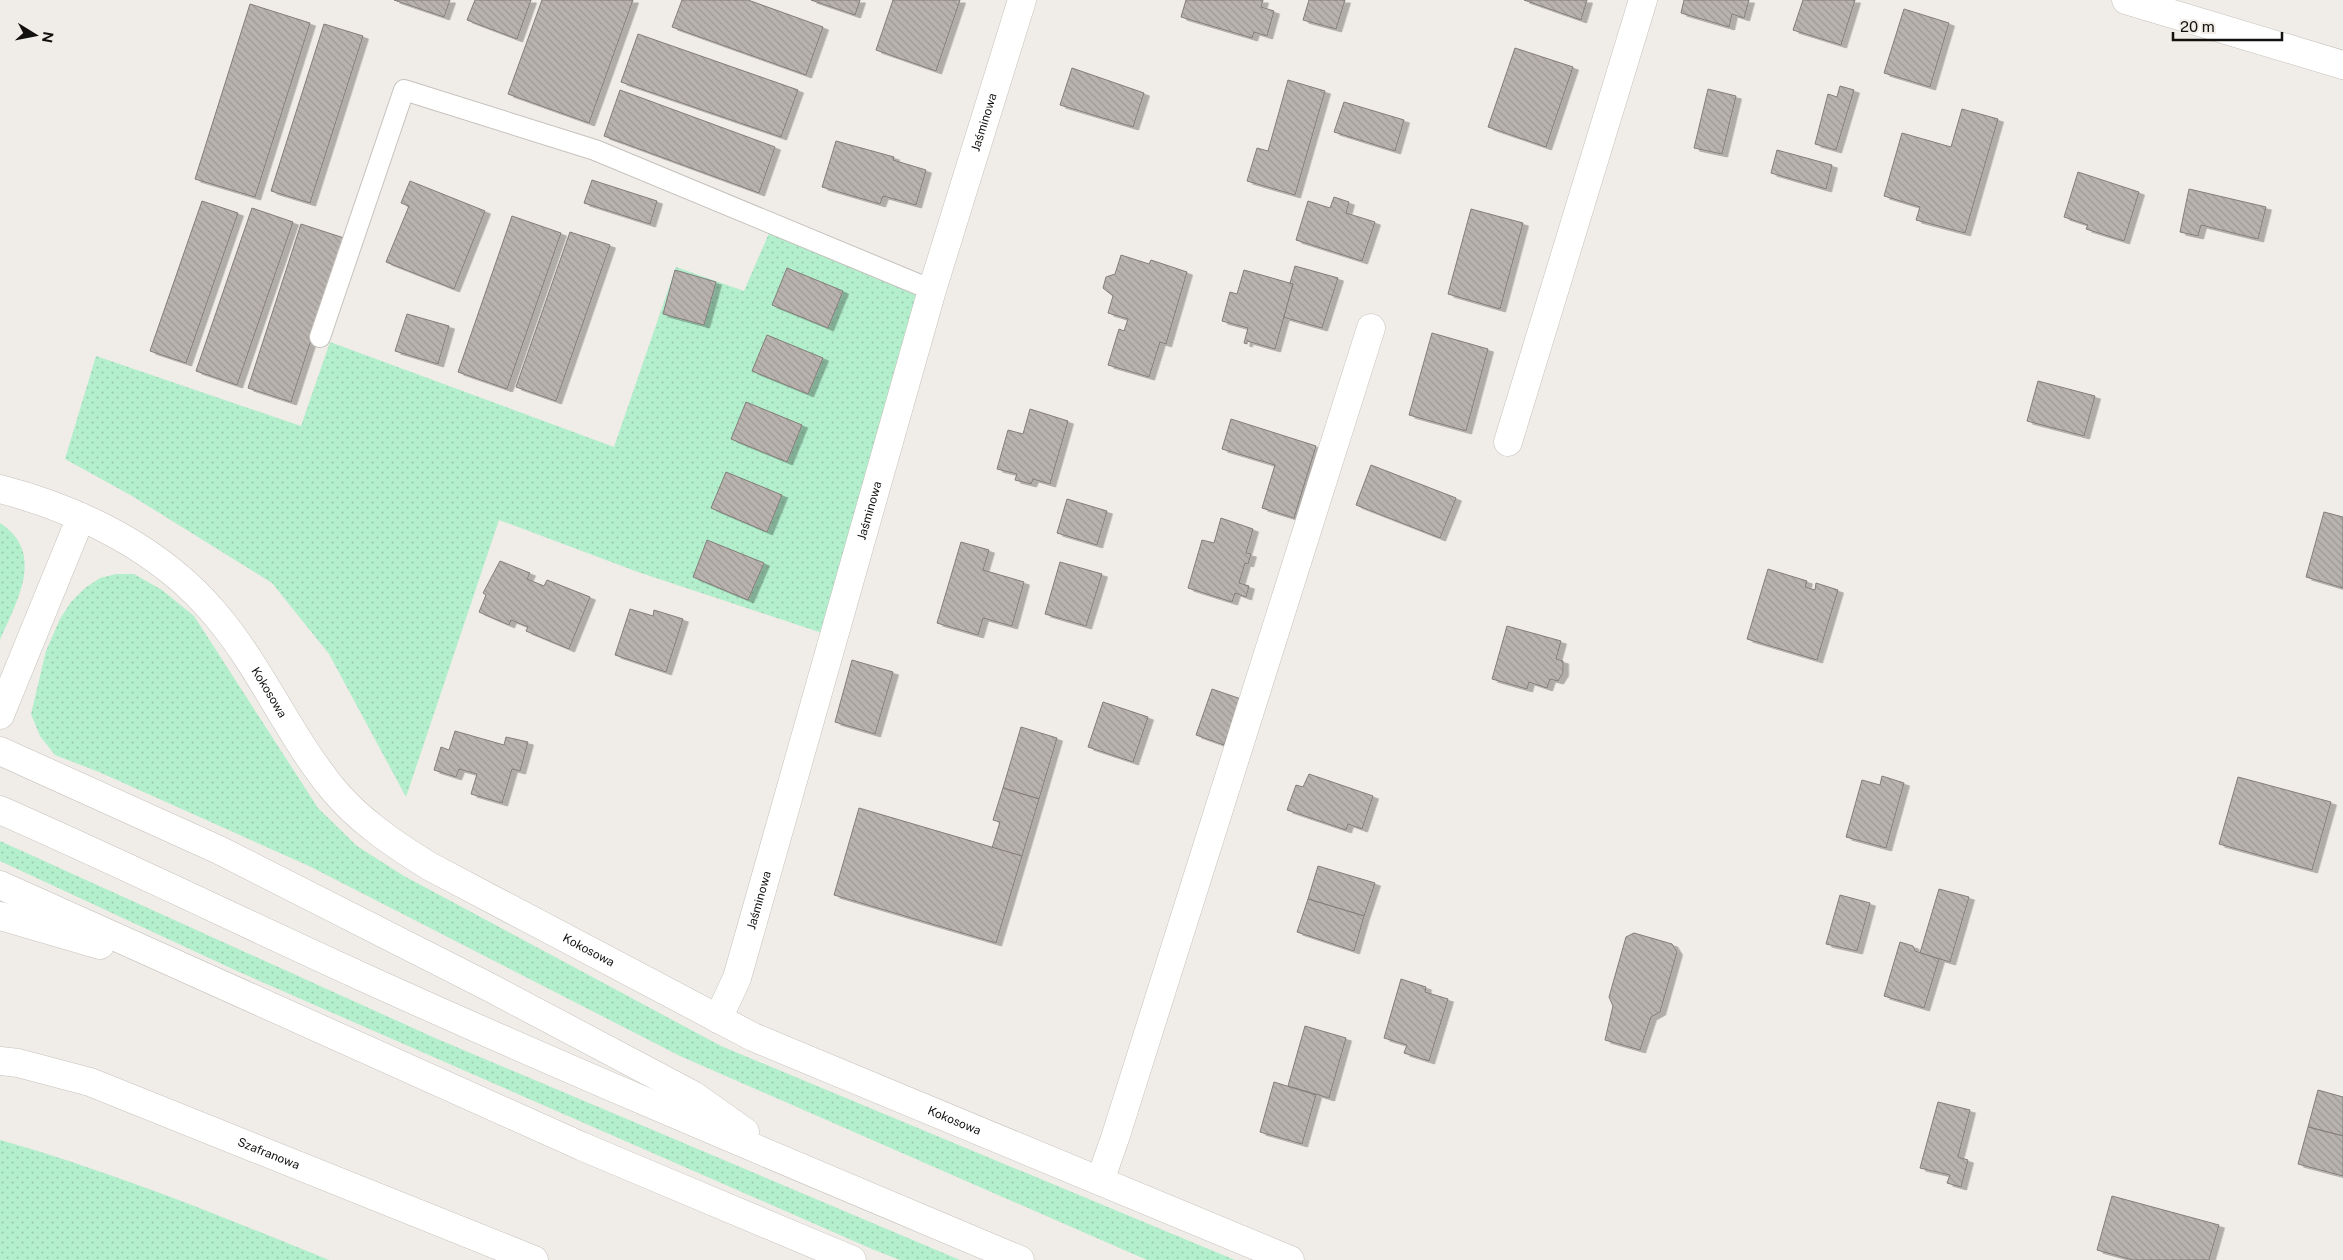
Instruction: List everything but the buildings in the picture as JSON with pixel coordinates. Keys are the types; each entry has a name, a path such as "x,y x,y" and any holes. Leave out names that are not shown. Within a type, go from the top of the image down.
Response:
{"street":[{"name":"Jaśminowa","path":"718,1019 737,978 932,290 1022,0"},
{"path":"1508,442 1643,0"},
{"path":"2126,0 2172,7 2343,65"},
{"path":"1100,1182 1371,328"},
{"name":"Kokosowa","path":"0,489 43,502 81,517 146,553 183,581 217,616 254,666 291,730 333,790 382,834 429,866 718,1019 817,1064 1290,1260"},
{"path":"0,715 81,517"},
{"path":"0,751 218,850 489,987 692,1095 794,1165"},
{"path":"0,810 96,852 356,974 500,1038 1020,1260"},
{"path":"0,885 581,1146 852,1260"},
{"path":"0,916 197,974"},
{"name":"Szafranowa","path":"0,1061 18,1063 90,1082 534,1260"}],"lane":[{"path":"320,337 404,90 595,150 932,290"}],"green space":[{"path":"773,224 932,290 834,637 638,572 499,520 406,797 329,654 272,583 132,496 65,459 96,356 301,426 330,342 614,447 676,267 744,291"},
{"path":"0,523 14,535 22,548 25,563 20,594 0,640"},
{"path":"116,574 134,574 162,590 194,616 318,808 357,846 404,876 721,1046 1235,1260 1147,1260 680,1056 309,866 99,772 55,755 40,736 31,714 46,651 60,619 71,602 85,588 100,578"},
{"path":"0,841 435,1038 960,1260 900,1260 872,1249 237,971 0,861"},
{"path":"0,1140 125,1180 329,1260 0,1260"}]}
